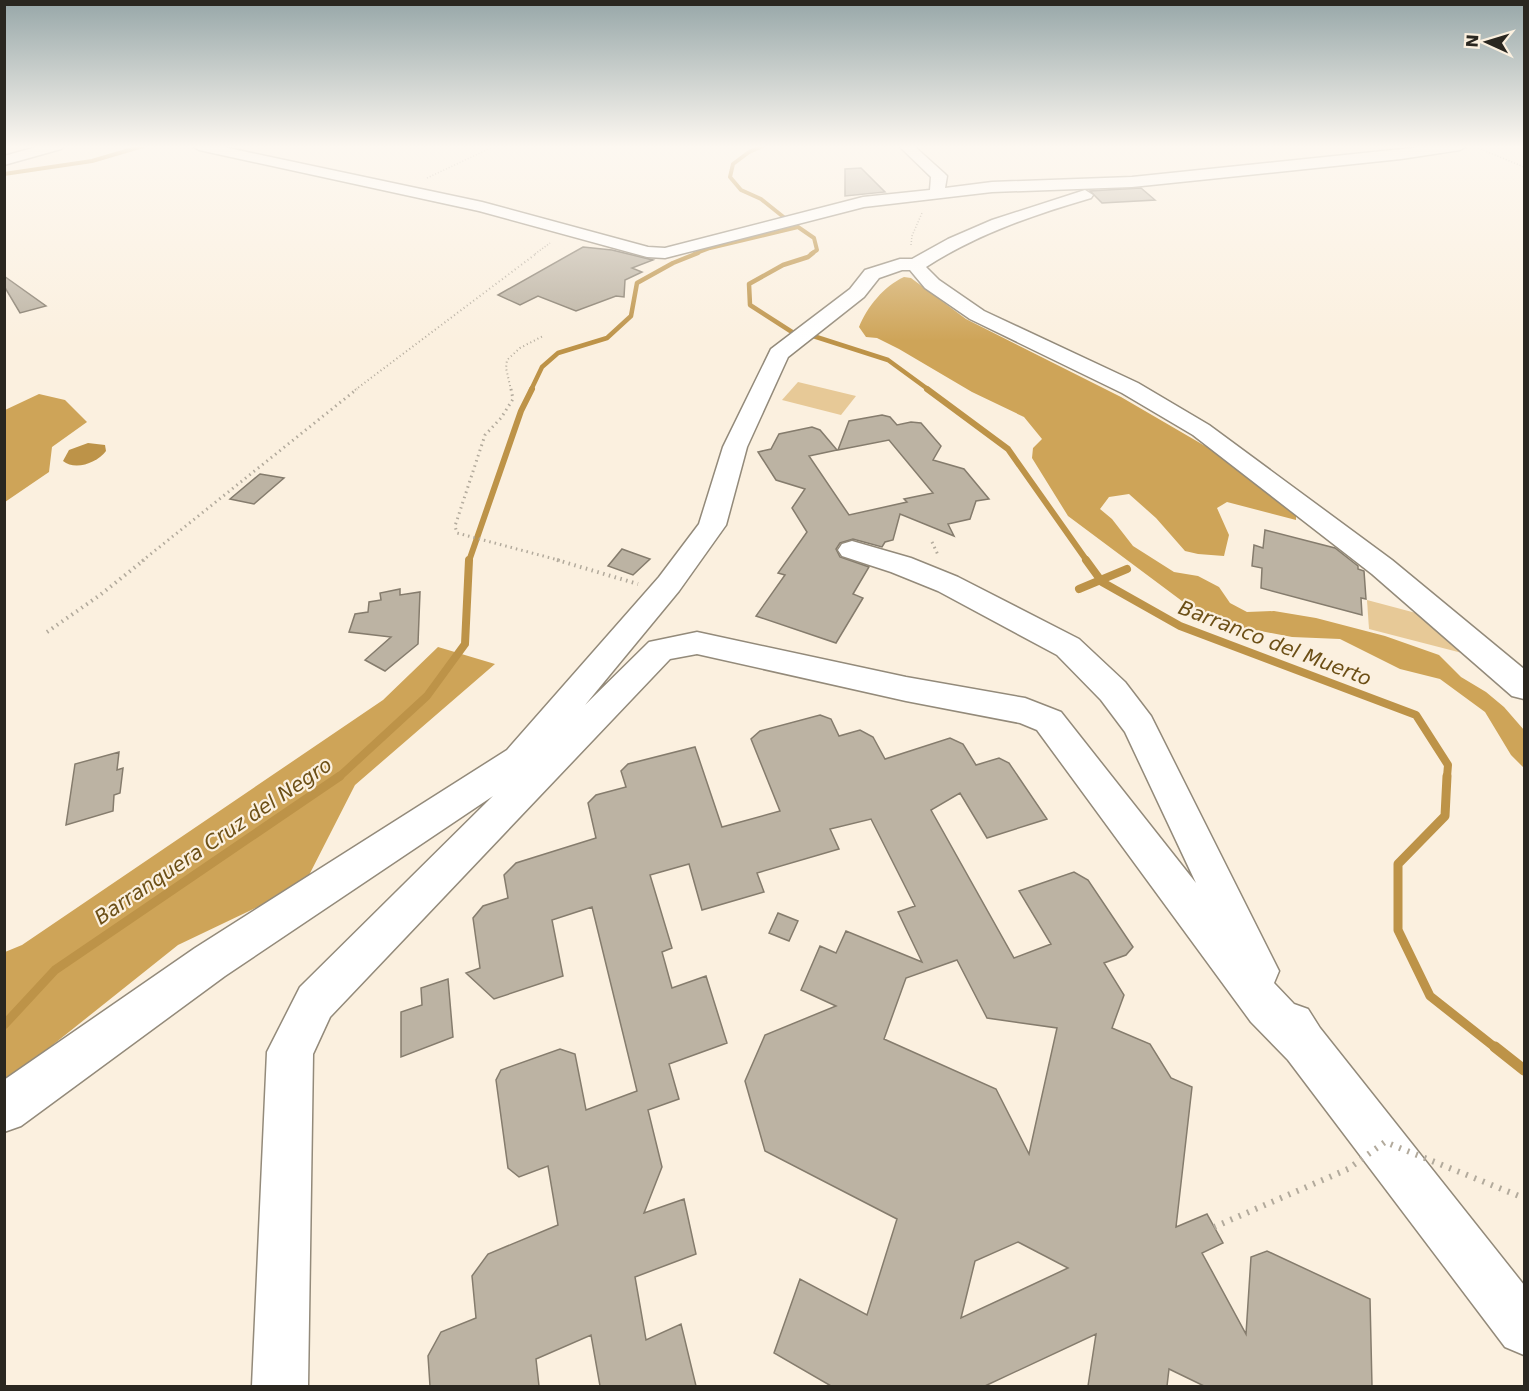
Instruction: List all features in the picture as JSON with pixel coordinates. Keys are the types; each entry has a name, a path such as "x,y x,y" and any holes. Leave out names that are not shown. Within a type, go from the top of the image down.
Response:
{"street":[{"path":"496,211 647,252 672,253 829,211"},
{"path":"4,1110 210,962 519,760 662,592 712,525 735,447 779,354 856,293 872,274 908,264 1034,211"},
{"path":"908,264 976,315 1130,388 1201,430 1382,567 1524,687"},
{"path":"852,550 901,565 948,584 1068,647 1113,691 1139,725 1206,861 1247,954 1304,1044 1524,1328"},
{"path":"280,1386 290,1052 315,1002 660,650 697,643 906,689 1025,711 1049,721 1266,1007 1304,1044"}],"path":[{"path":"908,264 912,236 923,211"},
{"path":"47,632 100,595 341,401 564,230"},
{"path":"543,336 520,348 507,360 506,368 513,399 501,418 485,435 455,526 457,533 501,543 662,592"},
{"path":"1214,1227 1347,1169 1385,1142 1524,1198"}],"shaded area":[{"path":"904,277 911,278 966,319 1121,397 1212,450 1296,512 1296,520 1227,502 1217,508 1229,535 1224,556 1198,554 1185,551 1156,518 1129,494 1109,497 1100,509 1112,519 1133,546 1174,572 1198,576 1219,587 1230,603 1247,612 1274,611 1316,618 1385,636 1439,655 1461,677 1486,692 1504,707 1524,730 1524,768 1511,755 1485,712 1440,679 1400,669 1340,639 1292,637 1240,627 1186,604 1068,516 1032,458 1033,448 1042,439 1024,417 972,392 899,349 877,338 866,337 859,327 877,298"},
{"path":"798,382 856,396 841,415 782,400"},
{"path":"39,394 65,400 87,422 52,447 49,472 5,502 5,410"},
{"path":"88,443 105,445 106,451 97,459 86,464 74,465 63,461 69,450"},
{"path":"1367,600 1431,617 1469,648 1462,653 1369,629"},
{"path":"438,647 495,664 355,785 304,885 178,945 5,1083 5,952 22,945 383,700"}],"building":[{"path":"583,247 612,250 653,260 632,268 642,272 625,280 624,297 616,296 576,311 538,296 520,305 498,295"},
{"path":"4,276 46,306 20,313 4,286"},
{"path":"882,415 890,417 897,425 911,422 921,423 941,446 933,460 964,469 989,499 976,501 970,519 948,524 954,536 900,514 893,540 885,542 882,547 853,539 840,543 836,549 840,557 869,567 853,594 863,598 836,643 756,616 785,575 778,573 807,532 792,508 805,489 776,480 758,452 771,449 779,434 812,427 820,430 837,450 809,456 849,515 907,502 904,499 933,493 889,440 838,450 849,421"},
{"path":"260,474 284,478 254,504 230,499"},
{"path":"1265,530 1335,548 1358,566 1358,569 1364,571 1366,599 1361,598 1362,615 1261,588 1262,568 1252,566 1254,545 1263,548"},
{"path":"622,549 650,559 633,575 608,566"},
{"path":"400,589 400,595 420,592 418,644 385,671 365,660 391,637 349,632 355,614 368,612 369,602 381,600 380,593"},
{"path":"820,715 831,719 839,736 860,730 873,737 885,759 950,738 963,744 976,765 999,758 1009,763 1047,819 987,838 960,793 931,810 1014,958 1051,944 1019,891 1074,872 1088,880 1133,947 1126,955 1104,963 1124,995 1112,1028 1150,1044 1171,1078 1192,1087 1176,1227 1207,1214 1223,1243 1202,1253 1246,1334 1251,1257 1267,1251 1370,1299 1372,1386 1204,1386 1169,1369 1167,1386 1088,1386 1096,1334 985,1386 831,1386 774,1353 800,1279 867,1315 897,1219 765,1151 745,1081 765,1035 836,1006 801,990 820,946 836,953 846,931 922,962 898,912 915,906 871,819 830,829 839,849 757,873 764,892 702,910 689,864 650,875 672,948 662,952 672,988 706,976 727,1043 669,1064 679,1099 648,1110 662,1167 644,1213 684,1199 696,1254 635,1277 646,1340 681,1324 696,1386 600,1386 591,1335 536,1359 539,1386 430,1386 428,1356 441,1332 476,1318 472,1276 488,1254 558,1225 548,1166 519,1177 508,1168 496,1080 501,1070 560,1049 575,1054 586,1110 637,1091 592,907 552,920 563,976 494,999 466,973 480,968 473,918 483,906 508,898 504,875 516,863 596,838 588,803 596,795 626,787 621,771 628,764 695,747 722,827 780,811 751,739 760,731","holes":["957,960 987,1018 1057,1028 1029,1154 996,1089 884,1039 906,978","1018,1242 1068,1268 961,1318 975,1261"]},
{"path":"119,752 117,770 123,768 120,793 114,795 113,811 66,825 75,764"},
{"path":"778,913 798,921 789,941 769,933"},
{"path":"448,979 453,1037 401,1057 401,1012 422,1005 421,988"}],"waterway":[{"name":"Barranco del Muerto","path":"776,211 786,219"},
{"name":"Barranquera Cruz del Negro","path":"694,254 798,227 814,238 817,250 811,254"},
{"name":"Barranquera Cruz del Negro","path":"531,390 542,367 558,353 607,338 631,316 637,283 673,263 698,253"},
{"name":"Barranco del Muerto","path":"813,253 808,257 783,265 749,284 750,305 792,332 807,334 888,360 929,390"},
{"name":"Barranquera Cruz del Negro","path":"469,561 521,411 532,389"},
{"name":"Barranco del Muerto","path":"927,389 1008,449 1087,561"},
{"name":"Barranquera Cruz del Negro","path":"339,777 427,696 465,644 469,560"},
{"name":"Barranco del Muerto","path":"1086,560 1101,580"},
{"path":"1101,580 1127,569"},
{"path":"1079,589 1101,580"},
{"name":"Barranco del Muerto","path":"1101,580 1180,626 1416,715 1448,765 1447,777"},
{"name":"Barranquera Cruz del Negro","path":"4,1025 55,970 340,776"},
{"name":"Barranco del Muerto","path":"1447,776 1445,816 1398,864 1398,930 1430,996 1497,1049"},
{"name":"Barranco del Muerto","path":"1495,1047 1524,1070"}]}
